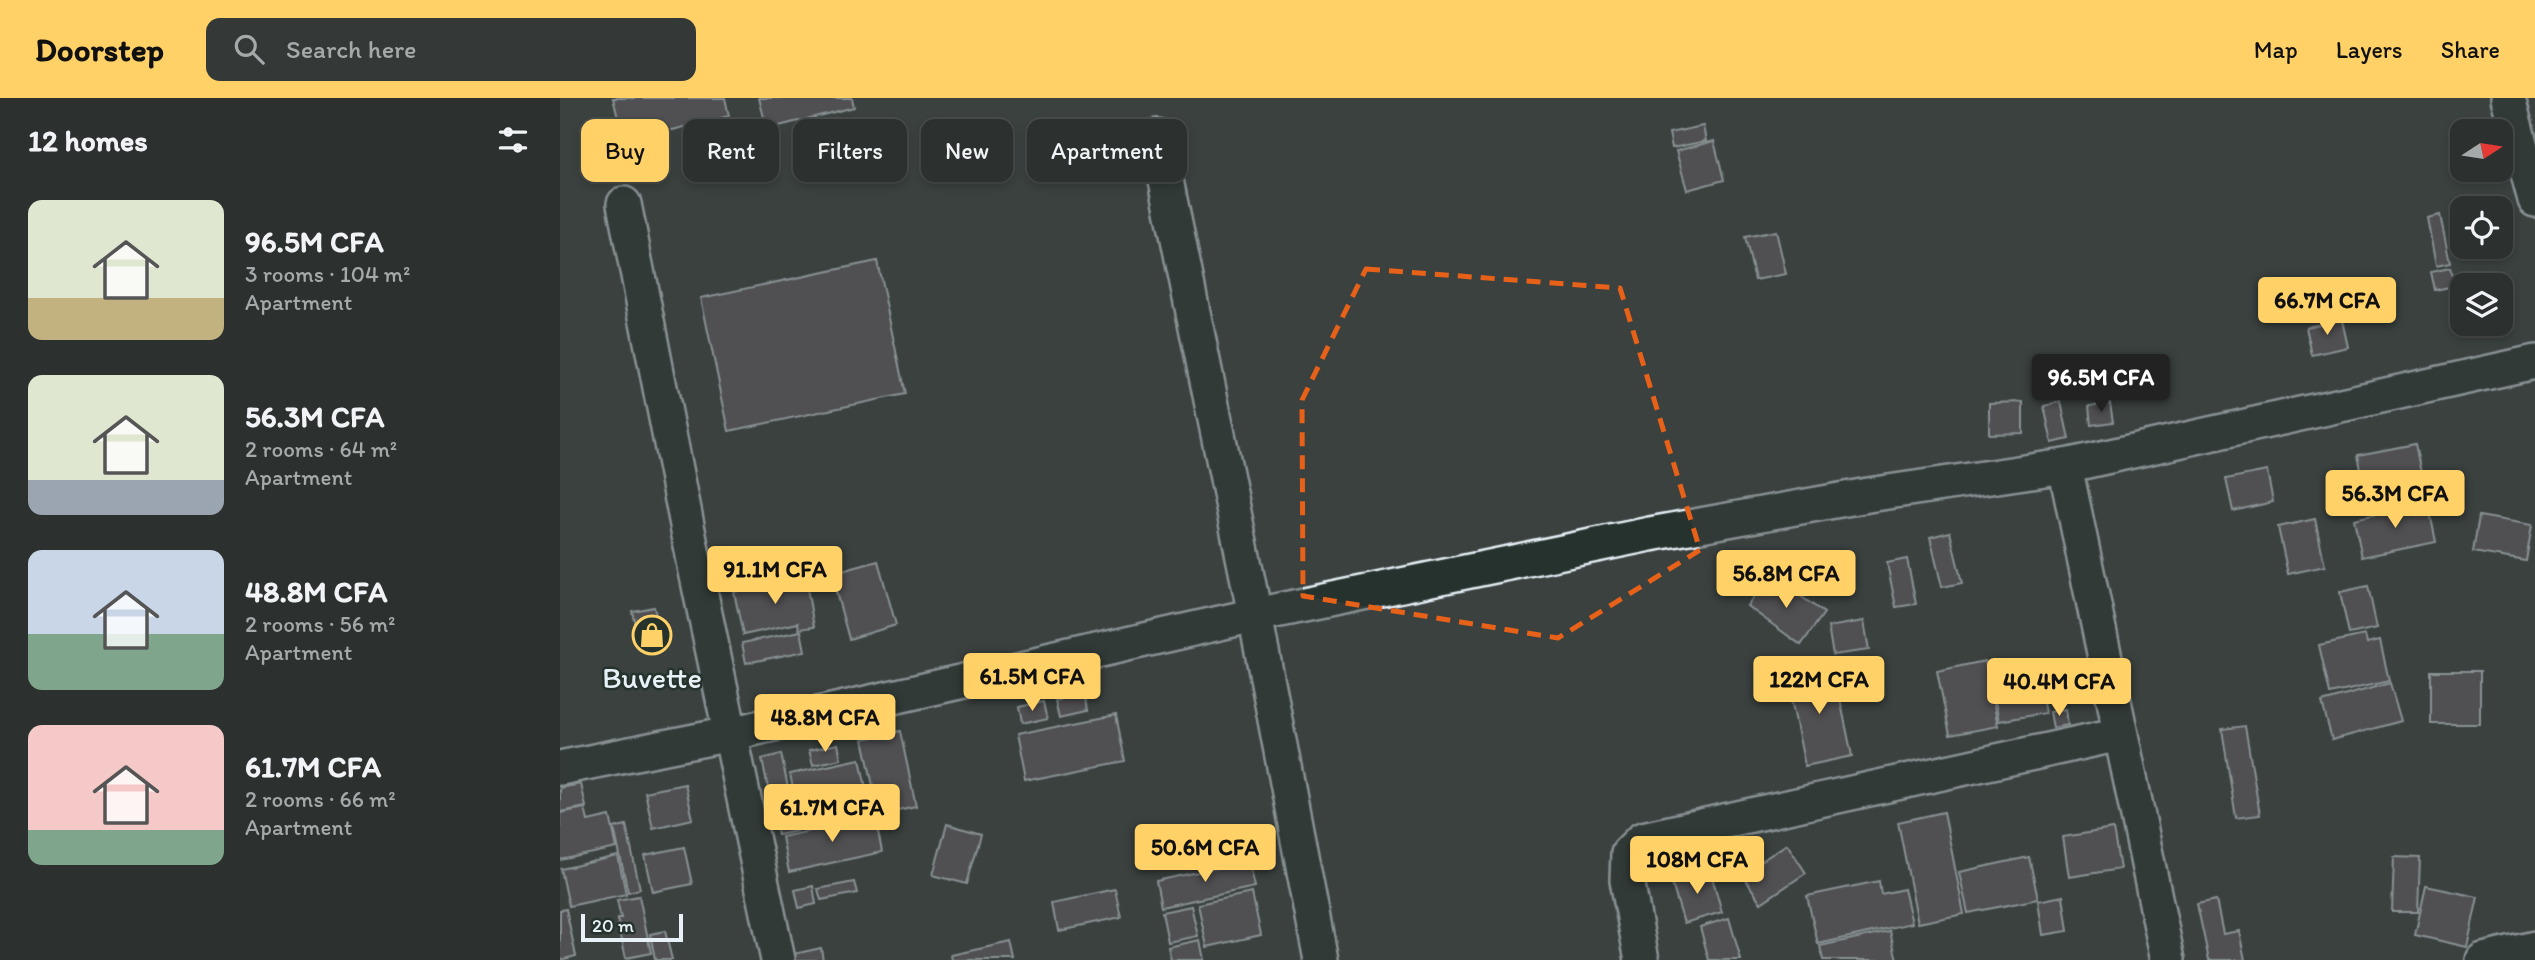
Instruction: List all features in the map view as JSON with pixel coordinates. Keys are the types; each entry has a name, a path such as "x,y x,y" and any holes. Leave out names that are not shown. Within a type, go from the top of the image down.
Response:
{"street":[{"path":"2508,98 2535,200"},
{"path":"1166,182 1255,615 1321,960"},
{"path":"624,204 778,960"},
{"path":"560,768 730,734 1255,615 1650,534 1868,495 2065,466 2535,362"},
{"path":"2065,466 2168,960"},
{"path":"1642,960 1627,880 1628,853 1642,839 2120,734"},
{"path":"2483,960 2535,948"}],"highlighted area":[{"path":"1366,269 1620,288 1700,550 1558,638 1303,596 1302,400"}],"building":[{"path":"613,98 725,98 729,116 717,119 683,119 683,127 669,131 669,119 618,119"},
{"path":"759,98 852,98 854,107 807,119 793,119 793,122 779,126 779,119 764,119"},
{"path":"1703,126 1706,141 1672,148 1669,133"},
{"path":"1714,141 1724,180 1687,190 1676,151"},
{"path":"2440,215 2450,263 2436,266 2427,218"},
{"path":"1776,231 1786,274 1755,280 1745,237"},
{"path":"877,261 905,394 729,431 701,298"},
{"path":"2450,268 2450,287 2435,290 2431,272"},
{"path":"2342,320 2348,347 2312,355 2306,327"},
{"path":"2023,402 2023,433 1989,434 1989,403"},
{"path":"2061,402 2069,439 2052,443 2044,406"},
{"path":"2110,403 2113,422 2091,425 2089,406"},
{"path":"2415,444 2422,478 2365,489 2358,455"},
{"path":"2267,471 2273,502 2233,511 2226,479"},
{"path":"2428,503 2436,542 2362,557 2354,519"},
{"path":"2479,516 2532,525 2526,561 2473,552"},
{"path":"2315,519 2325,566 2288,574 2278,527"},
{"path":"1950,532 1962,583 1942,587 1930,537"},
{"path":"1907,559 1916,604 1896,607 1887,563"},
{"path":"878,561 896,625 849,639 831,574"},
{"path":"1770,574 1824,613 1801,645 1747,606"},
{"path":"805,577 814,627 799,629 798,623 743,635 734,592"},
{"path":"2368,586 2377,628 2349,634 2340,592"},
{"path":"654,607 661,637 639,642 632,611"},
{"path":"1864,621 1869,650 1833,655 1828,627"},
{"path":"801,631 805,651 746,663 742,643"},
{"path":"2365,635 2367,643 2380,640 2389,681 2330,694 2319,645"},
{"path":"1985,661 1998,726 1950,735 1937,671"},
{"path":"1833,665 1852,756 1805,766 1786,675"},
{"path":"2431,671 2480,671 2480,724 2431,724"},
{"path":"2038,677 2045,713 1999,721 1992,686"},
{"path":"2390,683 2401,721 2332,740 2322,702"},
{"path":"1085,693 1088,710 1061,716 1057,699"},
{"path":"1044,701 1048,718 1020,724 1017,707"},
{"path":"2066,709 2068,725 2053,728 2050,712"},
{"path":"1116,715 1125,761 1024,781 1015,735"},
{"path":"2245,726 2260,815 2236,818 2222,729"},
{"path":"900,731 916,806 879,814 863,739"},
{"path":"838,744 841,759 813,765 809,750"},
{"path":"781,754 797,831 778,835 762,759"},
{"path":"860,759 871,812 801,827 790,774"},
{"path":"581,784 586,807 560,812 560,788"},
{"path":"685,784 693,819 653,828 645,792"},
{"path":"585,808 588,821 610,816 617,848 560,860 560,813"},
{"path":"1944,812 1964,914 1918,923 1898,822"},
{"path":"875,817 882,852 789,872 782,837"},
{"path":"947,824 981,834 967,884 933,875"},
{"path":"626,825 640,889 628,892 614,828"},
{"path":"2113,829 2120,869 2069,877 2063,837"},
{"path":"1787,844 1806,873 1761,903 1742,874"},
{"path":"684,847 692,884 653,892 645,855"},
{"path":"618,856 626,894 569,906 561,869"},
{"path":"2029,857 2038,899 1968,913 1959,872"},
{"path":"2394,857 2420,858 2418,912 2392,912"},
{"path":"1249,861 1255,887 1161,907 1156,881"},
{"path":"1710,870 1722,912 1684,923 1671,881"},
{"path":"1879,881 1881,894 1904,889 1912,923 1818,944 1807,896"},
{"path":"854,882 857,893 821,900 818,889"},
{"path":"813,886 816,904 799,908 795,890"},
{"path":"2426,886 2478,897 2467,947 2415,935"},
{"path":"1115,889 1121,917 1059,930 1054,902"},
{"path":"1252,893 1261,935 1207,947 1198,904"},
{"path":"639,896 651,953 626,958 617,918 621,918 617,900"},
{"path":"2063,896 2068,931 2043,935 2038,901"},
{"path":"2216,900 2223,934 2239,931 2245,960 2209,960 2197,904"},
{"path":"1191,906 1198,936 1168,942 1162,912"},
{"path":"566,909 576,956 560,960 560,910"},
{"path":"1729,918 1741,960 1709,960 1700,927"},
{"path":"665,931 672,960 655,960 650,934"},
{"path":"1890,931 1897,960 1823,960 1820,946"},
{"path":"1200,940 1204,960 1171,960 1168,947"},
{"path":"1011,942 1015,960 952,960 951,955"},
{"path":"821,948 823,960 795,960 794,954"}],"place":[{"name":"Buvette","path":"652,635"}]}
